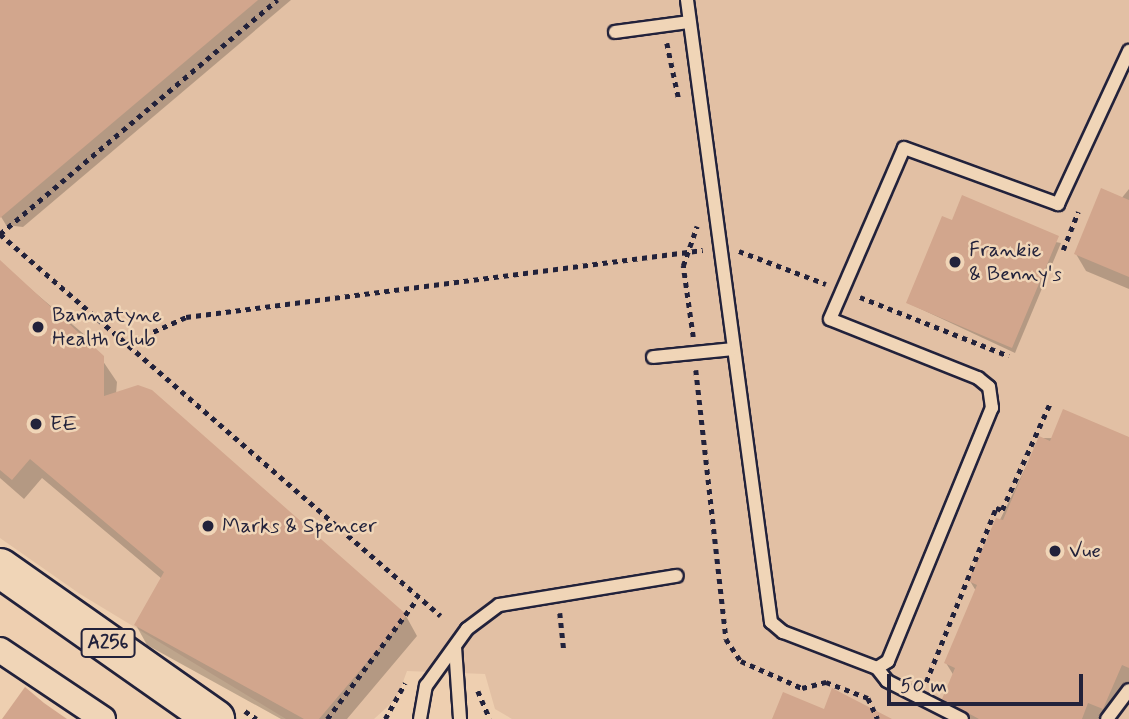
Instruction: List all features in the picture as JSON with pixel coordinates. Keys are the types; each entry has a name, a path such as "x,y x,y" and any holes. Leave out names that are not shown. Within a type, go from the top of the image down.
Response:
{"main road":[{"name":"A256","path":"0,568 215,719"}],"street":[{"path":"4,660 103,719"}],"lane":[{"path":"687,0 771,622 783,632 877,668 920,701 962,719"},
{"path":"614,32 690,22"},
{"path":"877,668 888,661 992,408 989,387 978,378 830,319 904,148 1058,204 1129,51"},
{"path":"653,357 733,349"},
{"path":"420,719 426,686 455,647 499,605 677,576"},
{"path":"455,647 460,719"},
{"path":"1107,719 1129,690"}],"path":[{"path":"277,0 0,234 417,599 441,616"},
{"path":"663,25 680,105"},
{"path":"695,213 689,251 683,266 726,639 741,661 802,688 826,682 868,698 878,719"},
{"path":"126,344 186,317 719,248 843,290 1009,356"},
{"path":"920,701 966,588 961,586 1050,403"},
{"path":"327,719 417,599"},
{"path":"560,611 564,650"},
{"path":"385,719 407,678"},
{"path":"478,691 490,719"}],"shaded area":[{"path":"0,0 1129,0 1129,719 512,719 495,709 485,674 407,671 397,698 374,719 286,719 80,594 0,538"}],"building":[{"path":"0,0 258,0 0,218"},
{"path":"1101,188 1129,200 1129,277 1074,254"},
{"path":"962,195 1059,236 1012,348 906,303 942,216 952,220"},
{"name":"Marks & Spencer","path":"0,260 104,356 104,396 138,385 152,390 407,615 319,719 304,719 134,625 164,572 30,459 12,480 0,470"},
{"name":"Vue","path":"1063,409 1129,437 1129,668 1122,665 1103,709 1088,703 1082,719 979,719 942,699 955,668 944,663 977,585 968,581 996,518 1003,520 1039,436 1050,441"},
{"path":"25,687 44,703 67,719 2,719"},
{"path":"832,688 892,719 772,719 783,692 824,709"}],"place":[{"name":"Frankie & Benny's","path":"955,262"},
{"name":"Bannatyne Health Club","path":"38,327"},
{"name":"EE","path":"36,424"},
{"name":"Marks & Spencer","path":"208,526"},
{"name":"Vue","path":"1055,551"}]}
